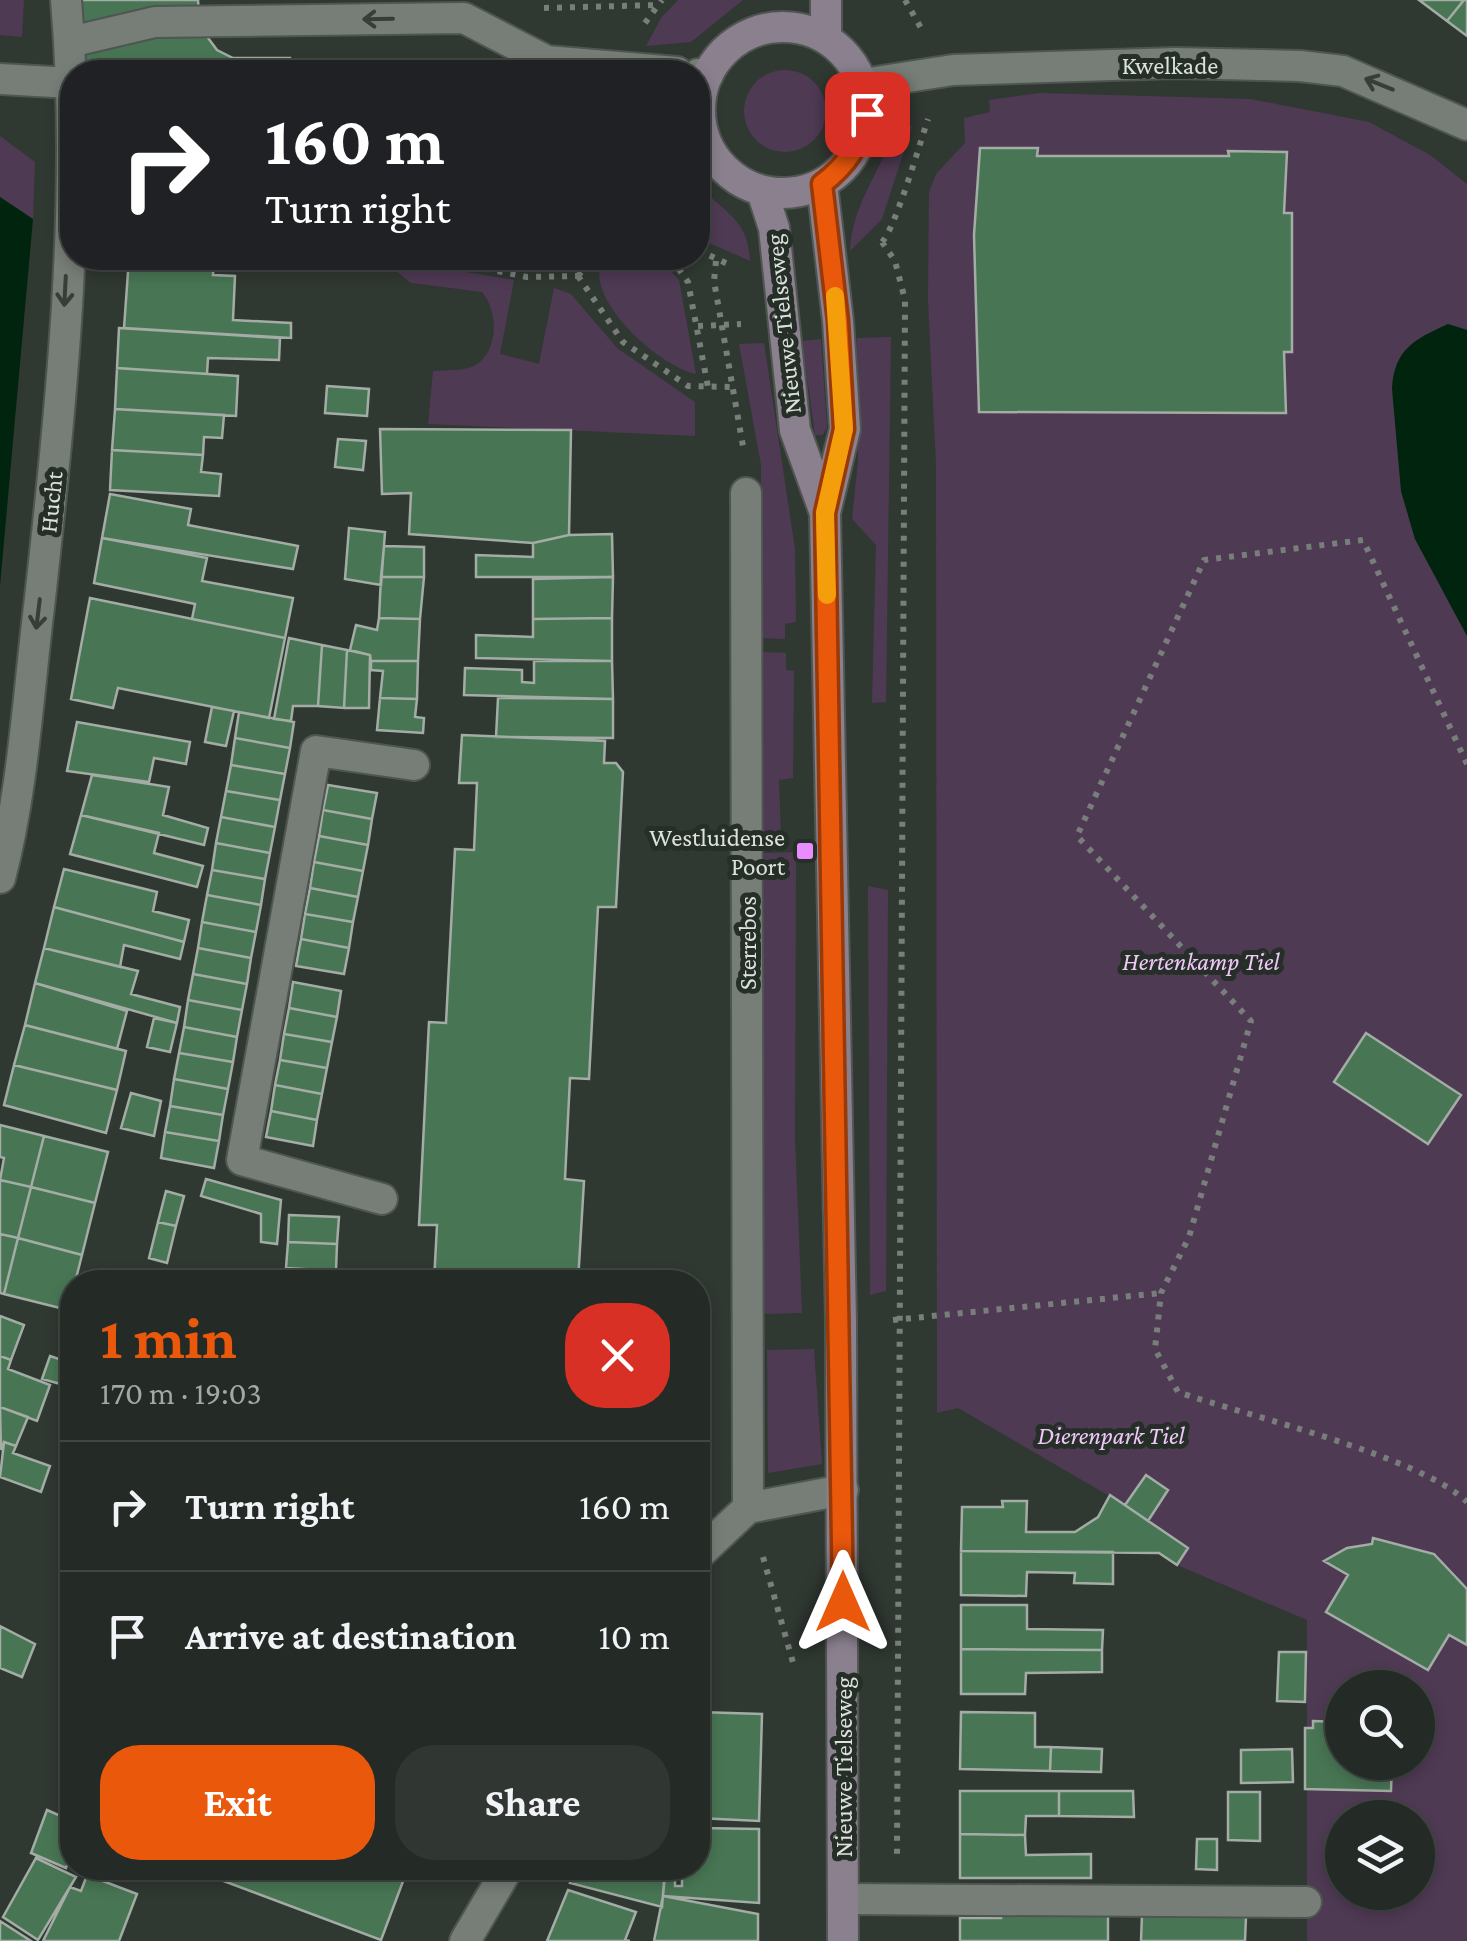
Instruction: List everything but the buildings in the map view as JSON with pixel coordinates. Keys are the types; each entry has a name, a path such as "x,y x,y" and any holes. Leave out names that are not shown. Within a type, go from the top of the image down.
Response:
{"main road":[{"path":"826,0 826,38"},
{"path":"710,67 768,14 826,38 849,58 863,84 867,114 859,144 842,168 822,184 791,194 762,191 730,176 710,152"},
{"name":"Nieuwe Tielseweg","path":"822,184 838,321 844,429 825,513 841,1322 843,1941"},
{"name":"Nieuwe Tielseweg","path":"762,191 774,228 795,430 825,513"}],"street":[{"name":"Hucht","path":"66,0 70,60"},
{"path":"70,42 155,22 464,18 527,60"},
{"name":"Kwelkade","path":"863,84 954,70 1176,63 1343,71 1467,125"},
{"path":"0,79 60,82"},
{"name":"Hucht","path":"0,878 29,694 55,462 65,270"},
{"name":"Sterrebos","path":"746,493 748,1508"},
{"path":"382,1199 242,1160 316,751 414,765"},
{"path":"710,1544 748,1508 843,1490"},
{"path":"465,1941 501,1880"},
{"path":"843,1899 897,1896 1306,1902"}],"path":[{"path":"474,23 498,8 660,3"},
{"path":"882,242 896,261 904,300 896,1320 897,1896"},
{"path":"716,261 714,280 746,464 746,493"},
{"path":"496,270 527,276 578,276"},
{"path":"578,276 583,270"},
{"path":"680,270 688,282 708,386"},
{"path":"578,276 624,342 688,386 732,387"},
{"path":"1467,764 1362,540 1204,560 1077,836 1250,1020 1188,1237 1160,1293 1154,1349 1178,1392 1412,1469 1453,1488 1467,1502"},
{"path":"841,1322 1160,1293"},
{"name":"Nieuwe Tielseweg","path":"748,1508 796,1677"}],"green space":[{"path":"0,0 24,0 22,37 0,35"},
{"path":"678,0 743,0 691,42 646,46 661,18"},
{"path":"777,70 793,70 819,88 826,111 823,127 814,140 793,152 777,152 751,134 744,119 744,103 762,77"},
{"name":"Hertenkamp Tiel","path":"1040,93 1250,99 1369,122 1430,155 1467,184 1467,330 1447,324 1401,491 1415,539 1467,636 1467,1941 1307,1941 1307,1620 1177,1565 1188,1548 1148,1521 1168,1491 1146,1475 1125,1505 958,1408 937,1413 936,465 928,299 929,192 936,174 965,143 964,118 990,112 989,100"},
{"path":"912,126 882,219 850,251 861,204 893,132"},
{"path":"0,136 35,162 33,219 0,197"},
{"path":"710,196 739,224 750,261 710,243"},
{"path":"395,270 453,270 514,280 500,354 539,364 554,288 571,294 617,348 695,402 695,436 428,424 433,371 474,366 488,351 493,320 482,292 411,283"},
{"path":"600,270 669,270 679,280 696,374 663,359 628,328 603,292"},
{"path":"891,337 886,702 872,703 876,545 852,519 858,460 857,338"},
{"path":"821,339 827,427 823,435 815,435 802,341"},
{"path":"764,343 795,549 796,622 785,624 785,639 760,638 761,465 739,344"},
{"path":"760,652 786,653 786,670 794,671 793,778 779,780 781,836 762,836"},
{"path":"796,852 795,1139 802,1313 763,1314 764,853"},
{"path":"868,886 888,890 886,1291 870,1295"},
{"path":"814,1349 822,1464 768,1473 767,1350"}],"shaded area":[{"path":"0,197 33,219 0,586"},
{"path":"1448,324 1467,330 1467,636 1415,539 1401,491 1392,389 1397,364 1408,347"}],"slow traffic":[{"path":"827,595 825,513 844,429 835,296"}],"place":[{"name":"Westluidense Poort","path":"805,851"}],"route":[{"path":"843,1602 839,1175 825,513 844,429 838,321 822,184 842,168 859,144 867,114"}],"park label":[{"name":"Dierenpark Tiel","path":"1111,1435"}]}
